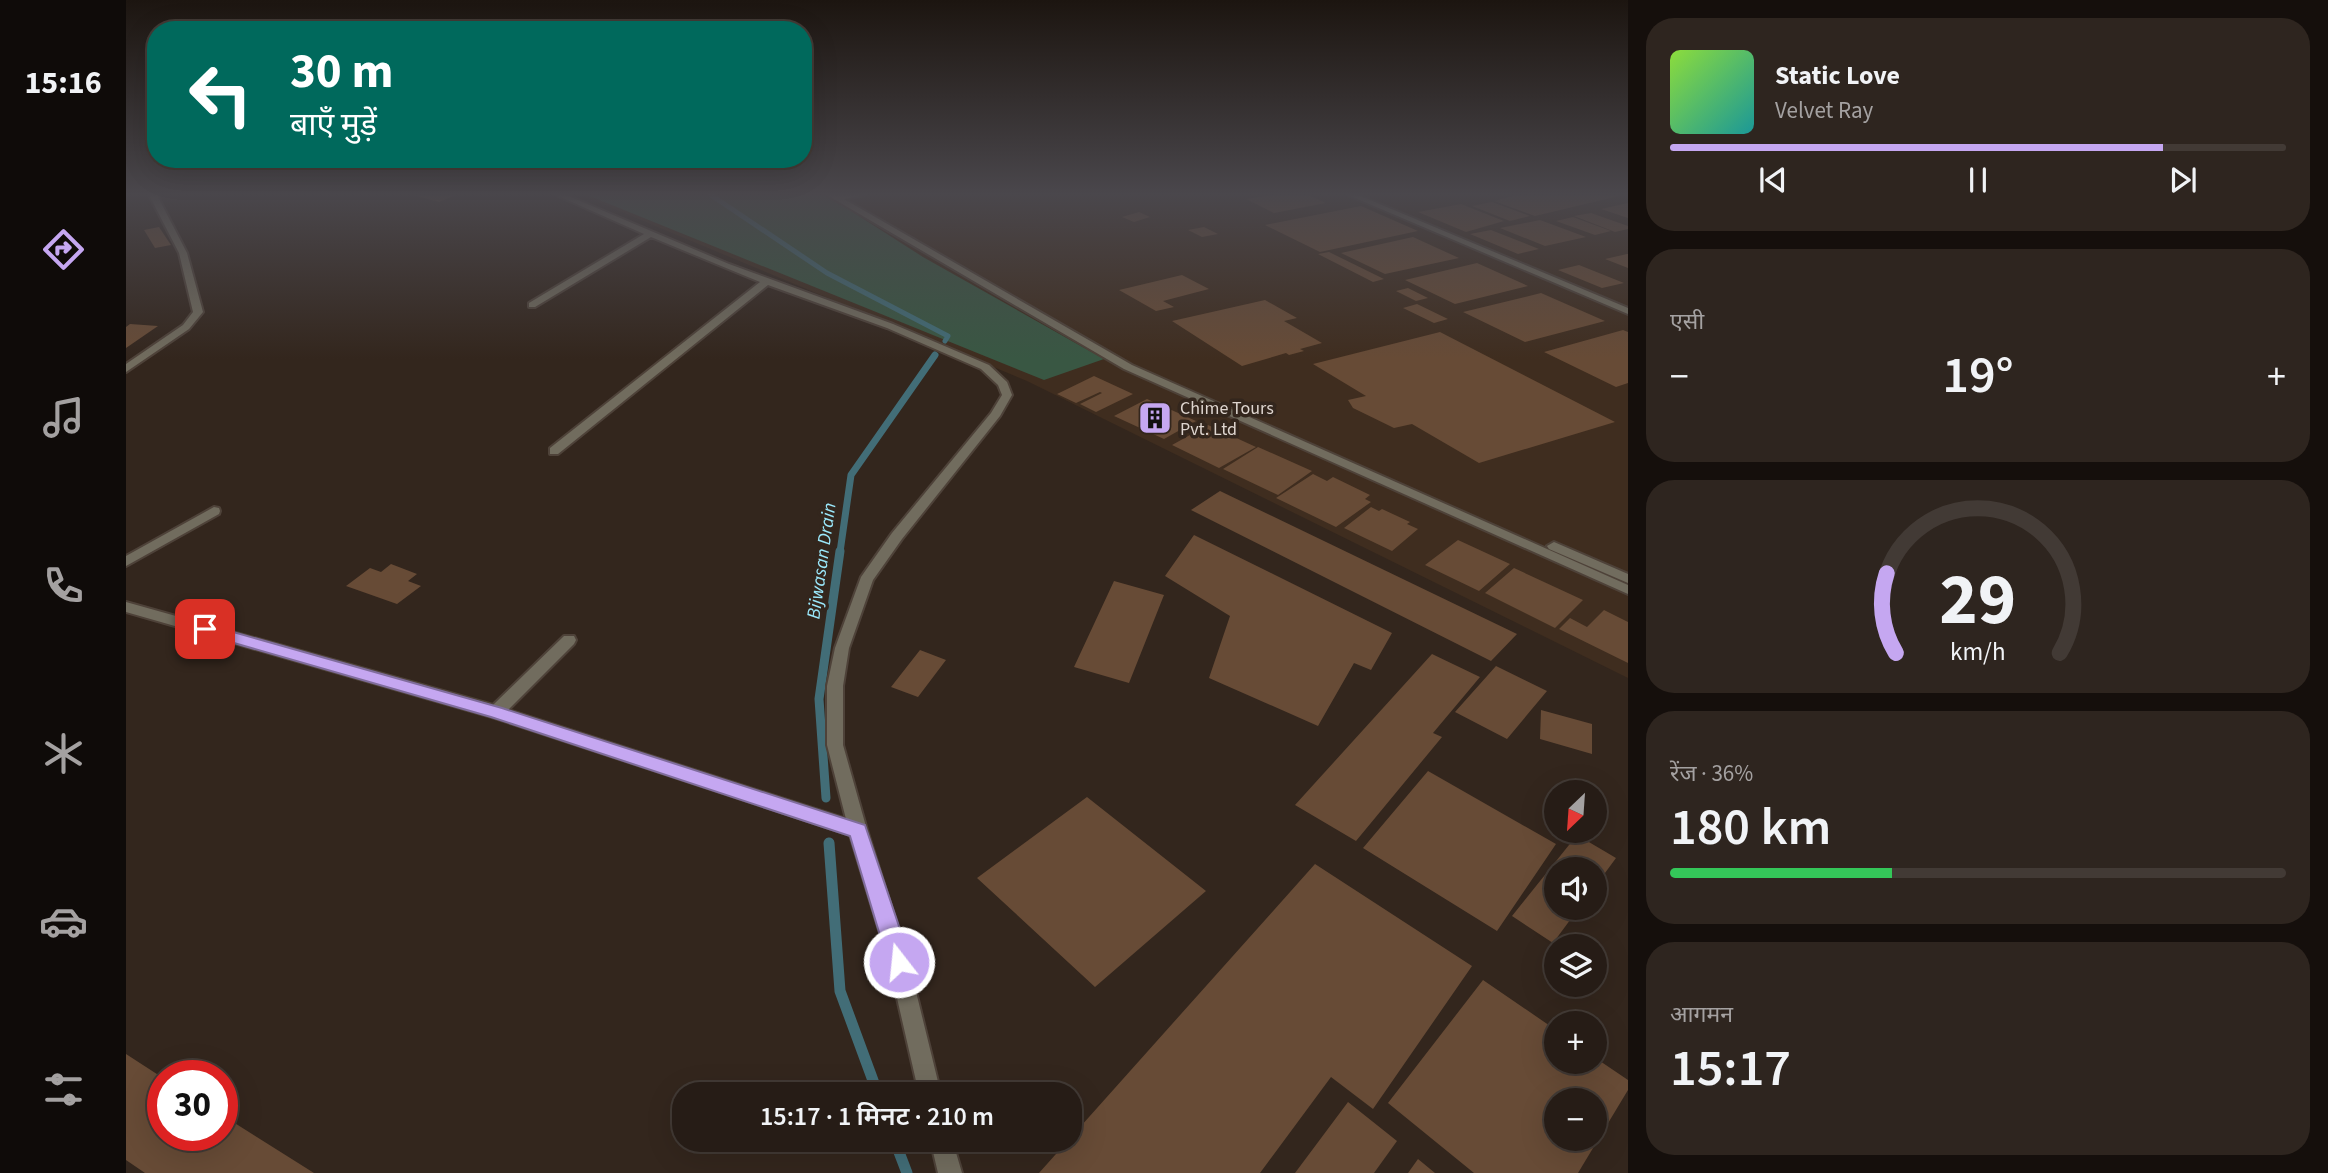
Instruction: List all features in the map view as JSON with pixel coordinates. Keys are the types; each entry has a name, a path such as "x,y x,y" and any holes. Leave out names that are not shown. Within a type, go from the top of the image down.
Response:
{"street":[{"path":"126,369 186,327 198,312 181,250"},
{"path":"532,305 623,250"},
{"path":"691,250 985,367 1003,384 1007,395 988,424 897,536 866,580 842,648 834,718 835,745 899,962 927,1082"},
{"path":"931,250 1128,367 1628,590"},
{"path":"935,250 1119,354 1628,579"},
{"path":"1481,250 1628,312"},
{"path":"554,451 767,281"},
{"path":"126,562 214,511"},
{"path":"126,607 496,712 858,830"},
{"path":"496,712 569,640"},
{"path":"944,1152 950,1173"}],"shaded area":[{"path":"712,250 1628,250 1628,678 1027,381"}],"green space":[{"path":"722,250 912,250 1104,359 1044,380"}],"building":[{"path":"1356,250 1441,250 1459,258 1385,274 1341,253"},
{"path":"1508,250 1536,250 1518,254"},
{"path":"1329,252 1384,279 1373,282 1318,254"},
{"path":"1627,254 1628,268 1605,259"},
{"path":"1477,263 1528,286 1455,304 1405,280"},
{"path":"1579,265 1624,283 1602,288 1558,270"},
{"path":"1182,275 1209,289 1163,301 1174,307 1156,311 1119,290"},
{"path":"1408,288 1428,298 1416,301 1396,291"},
{"path":"1541,293 1605,321 1525,342 1463,312"},
{"path":"1265,300 1297,318 1284,321 1322,343 1300,349 1304,351 1289,355 1286,353 1242,366 1172,321"},
{"path":"1417,304 1448,319 1434,323 1403,308"},
{"path":"130,324 158,326 126,348 126,327"},
{"path":"1623,330 1628,332 1628,383 1616,387 1544,352"},
{"path":"1440,332 1615,422 1479,463 1412,424 1394,428 1353,408 1348,400 1366,396 1313,364"},
{"path":"1094,376 1133,394 1096,412 1080,404 1102,393 1100,392 1076,403 1057,394"},
{"name":"Chime Tours Pvt. Ltd","path":"1147,399 1196,421 1164,439 1114,416"},
{"path":"1208,425 1256,447 1219,468 1172,445"},
{"path":"1258,447 1312,471 1278,495 1223,469"},
{"path":"1313,474 1327,481 1333,477 1370,495 1365,499 1371,502 1336,527 1276,498"},
{"path":"1220,491 1517,634 1491,661 1191,510"},
{"path":"1371,507 1410,522 1407,524 1418,529 1392,551 1344,528"},
{"path":"1194,535 1392,633 1371,670 1354,663 1318,726 1209,678 1230,616 1165,576"},
{"path":"1458,540 1510,564 1479,591 1425,565"},
{"path":"391,564 417,574 408,581 421,586 397,604 346,586 370,568 381,572"},
{"path":"1514,568 1583,600 1555,628 1485,593"},
{"path":"1114,581 1164,595 1129,683 1074,667"},
{"path":"1604,610 1628,622 1628,663 1559,629 1570,618 1587,627"},
{"path":"920,650 946,660 918,697 891,687"},
{"path":"1432,654 1480,677 1433,733 1442,737 1356,841 1295,805"},
{"path":"1496,666 1547,691 1507,739 1455,712"},
{"path":"1541,710 1592,724 1592,754 1540,739"},
{"path":"1428,771 1544,837 1544,844 1556,844 1547,857 1544,857 1544,862 1497,931 1363,848"},
{"path":"1087,797 1206,891 1095,987 977,878"},
{"path":"1570,844 1592,844 1616,858 1607,870 1607,857 1559,857"},
{"path":"1315,864 1472,966 1373,1109 1331,1077 1260,1173 1039,1173 1058,1152 1082,1152 1082,1125"},
{"path":"1544,876 1544,920 1570,920 1560,934 1544,934 1544,937 1512,916"},
{"path":"1483,980 1544,1022 1544,1074 1607,1074 1607,1066 1628,1080 1628,1090 1607,1125 1607,1088 1544,1088 1544,1151 1591,1151 1578,1173 1474,1173 1388,1103"},
{"path":"126,1054 147,1068 147,1151 238,1151 238,1125 314,1173 145,1173 126,1160"},
{"path":"1348,1102 1397,1141 1374,1173 1295,1173"},
{"path":"1418,1159 1435,1173 1408,1173"}],"waterway":[{"name":"Bijwasan Drain","path":"792,250 827,273 948,336 945,341"},
{"name":"Bijwasan Drain","path":"840,552 851,475 935,355"},
{"name":"Bijwasan Drain","path":"826,798 819,699 840,551"},
{"name":"Bijwasan Drain","path":"829,843 840,991 874,1082"},
{"name":"Bijwasan Drain","path":"899,1152 907,1173"}],"place":[{"name":"Chime Tours Pvt. Ltd","path":"1155,418"}],"route":[{"path":"205,629 496,712 858,830 899,962"}]}
